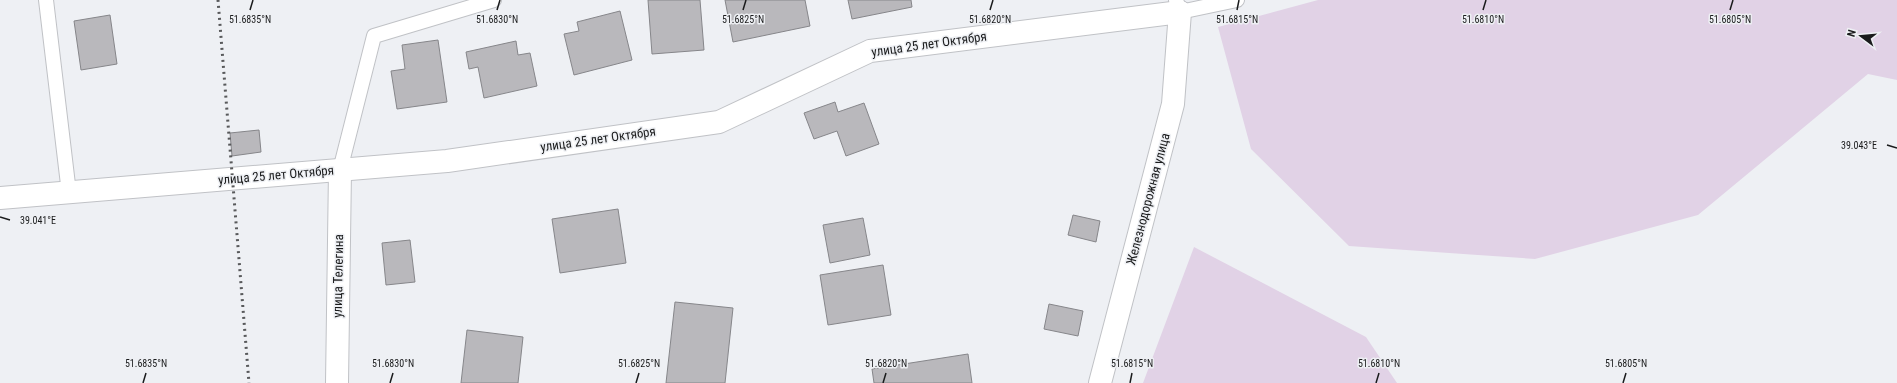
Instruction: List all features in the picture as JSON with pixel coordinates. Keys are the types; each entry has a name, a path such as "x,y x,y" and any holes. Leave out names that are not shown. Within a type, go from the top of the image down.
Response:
{"street":[{"name":"улица 25 лет Октября","path":"0,198 448,161 719,122 870,51 1178,6"},
{"name":"Железнодорожная улица","path":"1100,383 1173,104 1178,6"},
{"name":"улица Телегина","path":"337,383 340,170"}],"lane":[{"path":"46,0 68,193"},
{"path":"340,170 374,36 494,0"},
{"path":"1178,6 1237,0"}],"shaded area":[{"path":"1318,0 1897,0 1897,80 1868,74 1698,215 1535,259 1349,246 1251,149 1218,27"},
{"path":"1194,247 1366,337 1397,383 1143,383"}],"building":[{"path":"648,0 700,0 704,50 652,54"},
{"path":"725,0 805,0 810,26 733,42"},
{"path":"848,0 911,0 912,7 852,19"},
{"path":"620,11 632,60 574,75 564,34 579,31 577,22"},
{"path":"110,15 117,64 81,70 74,21"},
{"path":"438,40 447,102 397,109 391,71 405,69 402,45"},
{"path":"516,41 518,55 530,53 537,86 484,98 478,67 469,69 466,52"},
{"path":"835,102 838,112 864,103 879,144 846,156 837,131 814,139 804,113"},
{"path":"259,130 261,152 232,156 230,133"},
{"path":"618,209 626,263 560,273 552,219"},
{"path":"1073,215 1100,221 1096,242 1068,235"},
{"path":"863,218 870,255 830,263 823,225"},
{"path":"410,240 415,282 386,285 382,243"},
{"path":"883,265 891,315 828,325 820,275"},
{"path":"675,302 733,308 725,383 666,383"},
{"path":"1049,304 1083,311 1078,336 1044,329"},
{"path":"467,330 523,337 518,383 461,383"},
{"path":"968,354 972,383 874,383 872,369"}],"railway":[{"path":"218,0 249,383"}]}
